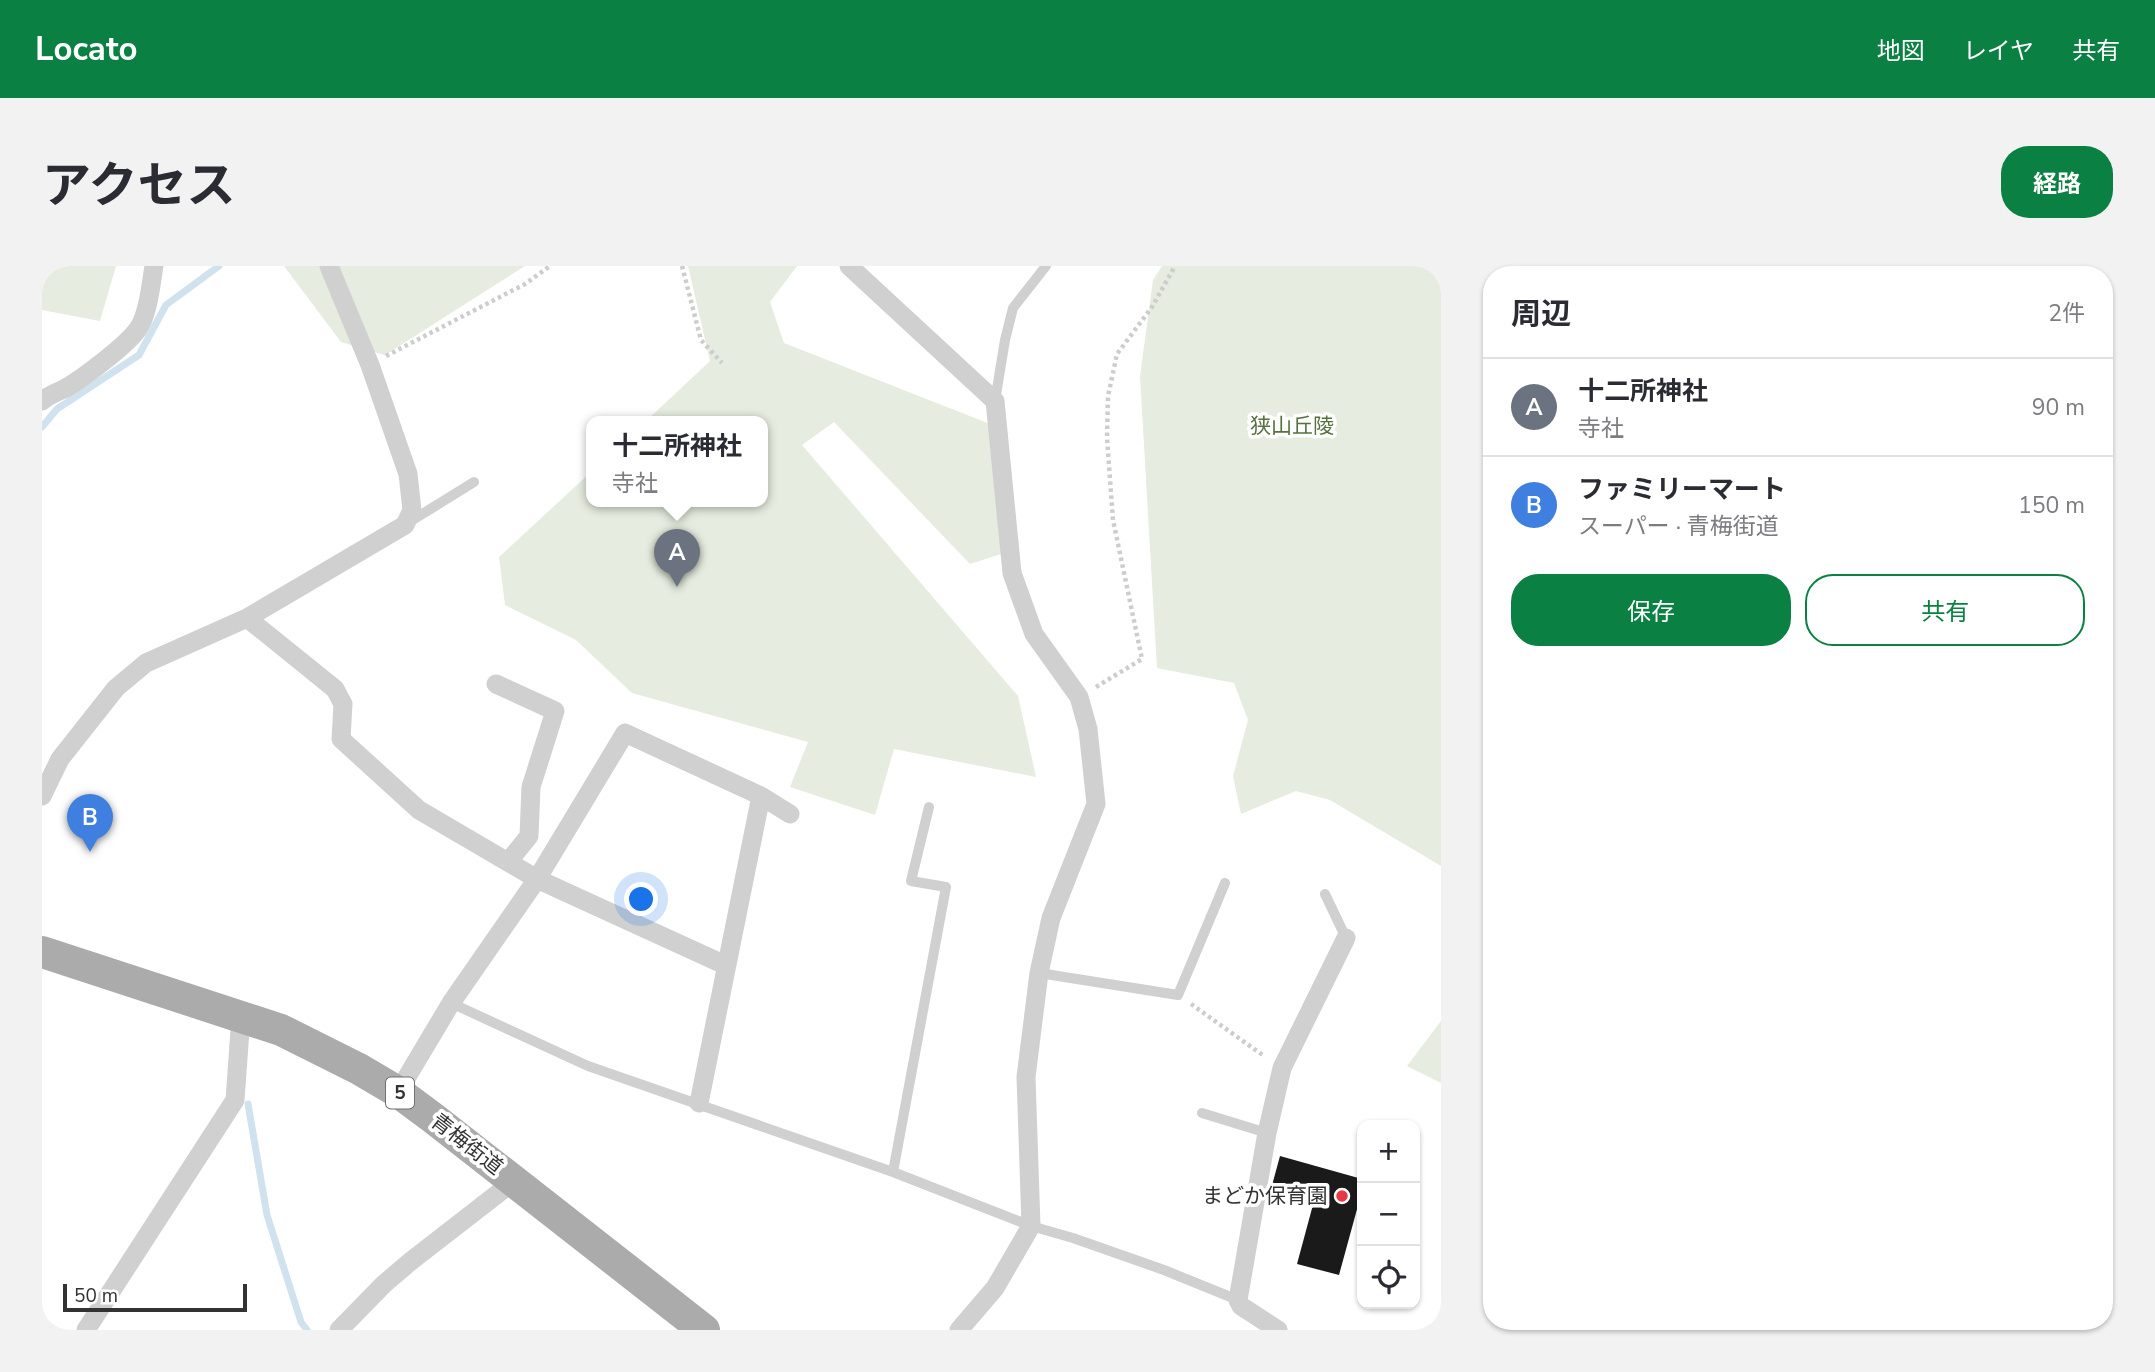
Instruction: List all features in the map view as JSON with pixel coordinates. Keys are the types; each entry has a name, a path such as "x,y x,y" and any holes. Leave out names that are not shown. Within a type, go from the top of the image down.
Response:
{"main road":[{"name":"青梅街道","path":"42,952 281,1030 398,1092 704,1330"}],"street":[{"path":"42,401 66,387 126,342 139,328 154,266"},
{"path":"42,796 60,759 116,688 146,663 247,618 405,525 412,510 408,474 370,365 329,266"},
{"path":"849,266 995,401 1012,573 1034,634 1079,697 1088,729 1096,804 1051,918 1039,973 1026,1077 1031,1226 995,1287 959,1330"},
{"path":"247,618 335,689 343,704 341,739 419,810 537,879 725,965"},
{"path":"496,684 555,711 531,787 529,836 508,862"},
{"path":"398,1092 451,1003 537,879 625,733 761,796 790,814"},
{"path":"699,1103 761,796"},
{"path":"1278,1330 1241,1306 1238,1300 1267,1133 1282,1068 1346,938"},
{"path":"86,1330 235,1100 242,1016"},
{"path":"339,1330 411,1261 514,1181"}],"lane":[{"path":"995,401 1013,308 1046,266"},
{"path":"405,525 474,482"},
{"path":"893,1172 946,887 911,881 929,807"},
{"path":"1039,973 1178,995 1225,883"},
{"path":"1325,894 1346,938"},
{"path":"451,1003 588,1066 893,1172 1031,1226 1164,1270 1238,1300"},
{"path":"1202,1113 1267,1133"}],"path":[{"path":"370,365 525,284 550,266"},
{"path":"682,266 701,340 722,363"},
{"path":"1079,697 1142,659 1113,520 1107,438 1108,397 1117,354 1152,307 1175,266"},
{"path":"1178,995 1282,1068"}],"green space":[{"path":"42,266 116,266 100,321 42,310"},
{"path":"284,266 525,266 385,355 341,342"},
{"path":"688,266 797,266 770,302 784,343 990,424 1001,554 970,564 834,422 802,445 1018,696 1036,777 894,749 875,815 790,787 808,742 632,693 576,640 505,605 499,557 586,477 586,507 768,507 768,416 651,416 710,361"},
{"name":"狭山丘陵","path":"1162,266 1441,266 1441,866 1330,800 1296,791 1241,814 1233,776 1248,720 1234,683 1157,668 1140,376 1153,280"},
{"path":"1441,1021 1441,1083 1407,1066"}],"building":[{"path":"1280,1156 1357,1178 1357,1209 1339,1275 1297,1264 1314,1201 1271,1189"}],"waterway":[{"path":"42,427 57,409 139,355 166,305 219,266"},
{"path":"248,1104 267,1215 301,1322 307,1330"}],"place":[{"name":"十二所神社","path":"677,587"},
{"name":"ファミリーマート","path":"90,852"},
{"name":"まどか保育園","path":"1342,1196"}]}
